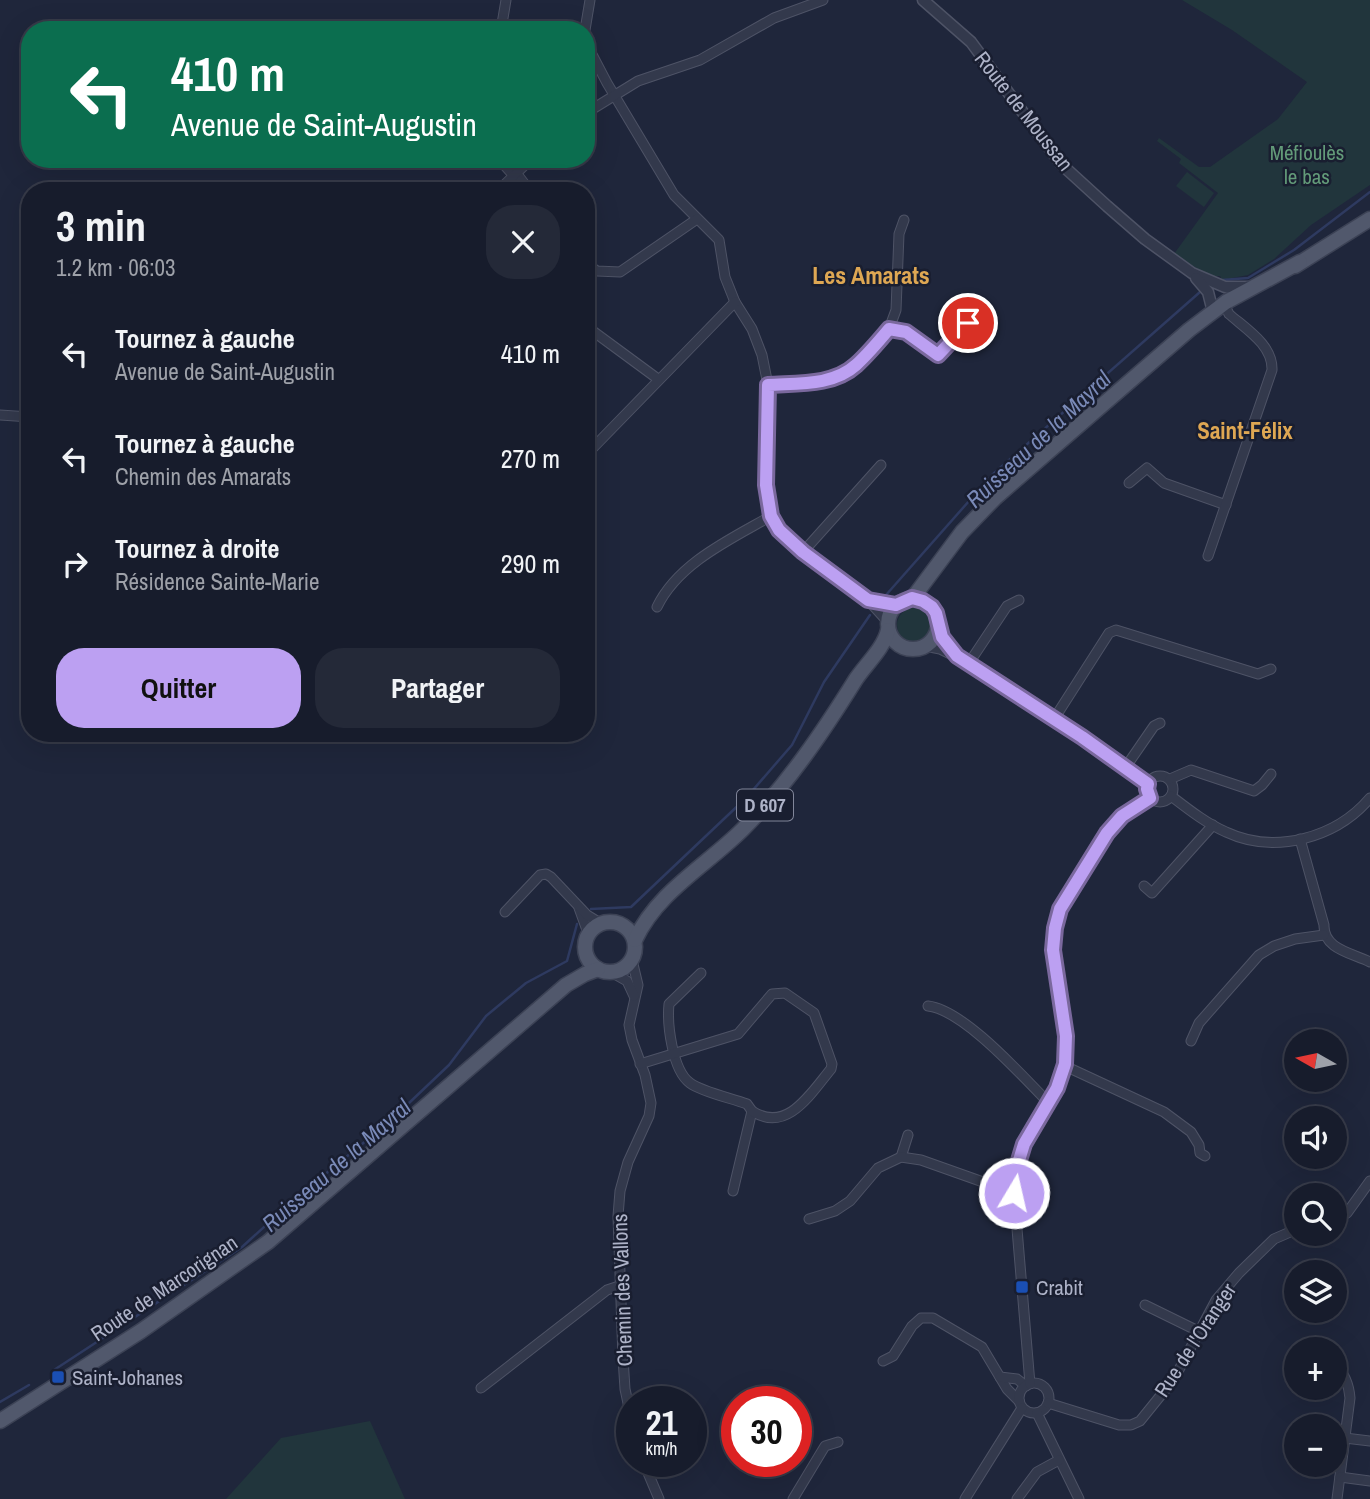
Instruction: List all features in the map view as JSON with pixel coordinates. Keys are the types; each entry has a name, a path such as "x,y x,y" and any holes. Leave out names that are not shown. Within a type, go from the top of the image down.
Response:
{"main road":[{"path":"1220,310 1370,219"},
{"path":"912,598 932,607 936,613 938,629 934,638 925,646 908,649 892,640 888,626 890,612 896,605 912,598 962,532 995,498 1152,362 1252,288 1300,262"},
{"path":"932,607 932,591 946,555"},
{"name":"D 607","path":"618,922 631,920 653,908 742,830 780,789 884,643 888,626"},
{"name":"D 607","path":"855,681 882,656 901,647"},
{"name":"D 607","path":"635,940 653,908"},
{"path":"618,922 625,926 635,940 635,954 632,961 622,969 604,971 587,957 585,949 589,933 600,923 618,922"},
{"name":"Route de Marcorignan","path":"566,985 582,962 585,949"},
{"name":"Route de Marcorignan","path":"0,1421 141,1331 268,1242 566,985 585,974 604,971"}],"street":[{"path":"502,21 506,0"},
{"path":"586,21 590,0"},
{"path":"595,107 638,81 700,60 774,18 823,0"},
{"name":"Route de Moussan","path":"923,0 971,42 1061,164 1144,238 1192,273"},
{"path":"595,60 674,195 719,240 725,277 735,302 752,329 762,355 768,385 766,485 771,516 786,538 868,600 888,626"},
{"path":"509,168 522,182"},
{"path":"508,182 523,168"},
{"path":"595,270 620,272 697,219"},
{"path":"768,385 825,381 839,376 856,366 889,329 897,310 899,234 904,220"},
{"path":"1192,273 1225,287 1252,288"},
{"path":"1192,273 1220,310 1229,314 1269,351 1272,361 1272,370 1208,556"},
{"path":"595,446 735,302"},
{"path":"889,329 906,332 938,355 968,323 977,319"},
{"path":"595,333 658,379"},
{"path":"0,415 21,416"},
{"path":"803,552 881,465"},
{"path":"1129,483 1147,468 1164,483 1226,505"},
{"path":"657,607 664,593 705,554 771,516"},
{"path":"868,600 896,605"},
{"path":"969,663 1007,606 1019,600"},
{"path":"938,629 957,656"},
{"path":"1054,719 1109,633 1116,630 1258,674 1271,669"},
{"path":"925,646 940,649 969,663 1148,784"},
{"path":"1125,768 1154,726 1160,723"},
{"path":"1150,798 1148,784 1157,776 1170,779 1191,770 1254,791 1271,774"},
{"path":"1150,798 1161,802 1171,796 1174,790 1170,779"},
{"path":"1171,796 1225,832 1266,842 1300,839 1328,831 1352,816 1370,798"},
{"path":"965,1499 1020,1404 1019,1395 1028,1385 1014,1193 1017,1167 1024,1144 1057,1088 1065,1066 1066,1036 1053,950 1060,909 1107,833 1122,816 1150,798"},
{"path":"1144,886 1152,893 1213,825"},
{"path":"1300,839 1324,925 1324,935 1329,943 1370,962"},
{"path":"505,912 540,875 546,874 578,907 600,923"},
{"path":"578,907 589,933"},
{"path":"1191,1041 1199,1023 1259,956 1274,946 1295,939 1324,935"},
{"name":"Chemin des Vallons","path":"625,1386 619,1286 620,1191 628,1162 649,1116 651,1103 629,1025 638,985 632,961"},
{"path":"604,971 627,981 634,998"},
{"path":"640,1064 674,1053 738,1034 775,992 785,993 814,1013 832,1058 831,1069 800,1106 788,1115 771,1117 759,1115 747,1104 690,1083 682,1073 674,1053 669,1030 669,1004 701,973"},
{"path":"928,1006 942,1008 1002,1054 1048,1102"},
{"path":"1065,1066 1173,1118 1191,1132 1199,1145 1200,1153 1205,1156"},
{"path":"733,1191 752,1111"},
{"path":"901,1157 908,1135"},
{"path":"809,1219 835,1211 850,1201 878,1168 901,1157 921,1160 1014,1193"},
{"path":"1347,1213 1370,1181"},
{"name":"Rue de l'Oranger","path":"1048,1403 1119,1425 1140,1421 1174,1380 1216,1300 1274,1239 1284,1235"},
{"path":"481,1388 607,1290 619,1286"},
{"path":"1145,1305 1198,1331"},
{"path":"883,1361 893,1356 912,1326 921,1318 933,1318 982,1347 1007,1389 1031,1413 1037,1413 1048,1403 1048,1393 1037,1384 1028,1385 1017,1379 1000,1377"},
{"path":"1347,1383 1350,1398 1347,1422"},
{"path":"1037,1413 1079,1499"},
{"path":"1347,1438 1370,1441"},
{"path":"793,1499 825,1446 838,1442"},
{"path":"1017,1499 1037,1472 1059,1460"},
{"path":"650,1477 659,1499"},
{"path":"1337,1499 1340,1477 1370,1481"}],"green space":[{"name":"Méfioulès le bas","path":"1182,0 1370,0 1370,185 1311,225 1274,259 1248,275 1222,280 1220,276 1209,276 1174,254 1218,193 1179,163 1181,159 1157,141 1159,138 1199,167 1210,167 1278,119 1307,82 1232,30"},
{"path":"1187,172 1214,193 1204,207 1176,186"},
{"path":"914,608 926,613 931,625 926,637 914,642 902,637 897,625 902,613"},
{"path":"370,1421 405,1499 226,1499 281,1438"}],"waterway":[{"name":"Ruisseau de la Mayral","path":"1222,280 1248,278 1294,250 1370,192"},
{"name":"Ruisseau de la Mayral","path":"886,595 992,475 1200,292"},
{"name":"Ruisseau de la Mayral","path":"591,909 631,907 746,798 792,745 824,682 870,615"},
{"name":"Ruisseau de la Mayral","path":"54,1370 242,1247 296,1198 389,1122 449,1065 486,1016 526,983 567,961 577,924"},
{"name":"Ruisseau de la Mayral","path":"0,1402 29,1385"}],"place":[{"name":"Crabit","path":"1022,1287"},
{"name":"Saint-Johanes","path":"58,1377"}],"district":[{"name":"Les Amarats","path":"871,275"},
{"name":"Saint-Félix","path":"1245,430"}],"route":[{"path":"968,323 938,355 906,332 889,329 856,366 839,376 825,381 768,385 766,485 771,516 786,538 803,552 868,600 896,605 912,598 932,607 942,637 957,656 1082,737 1148,784 1150,798 1122,816 1107,833 1060,909 1053,950 1066,1036 1065,1064 1057,1088 1024,1144 1017,1167 1014,1193"}]}
